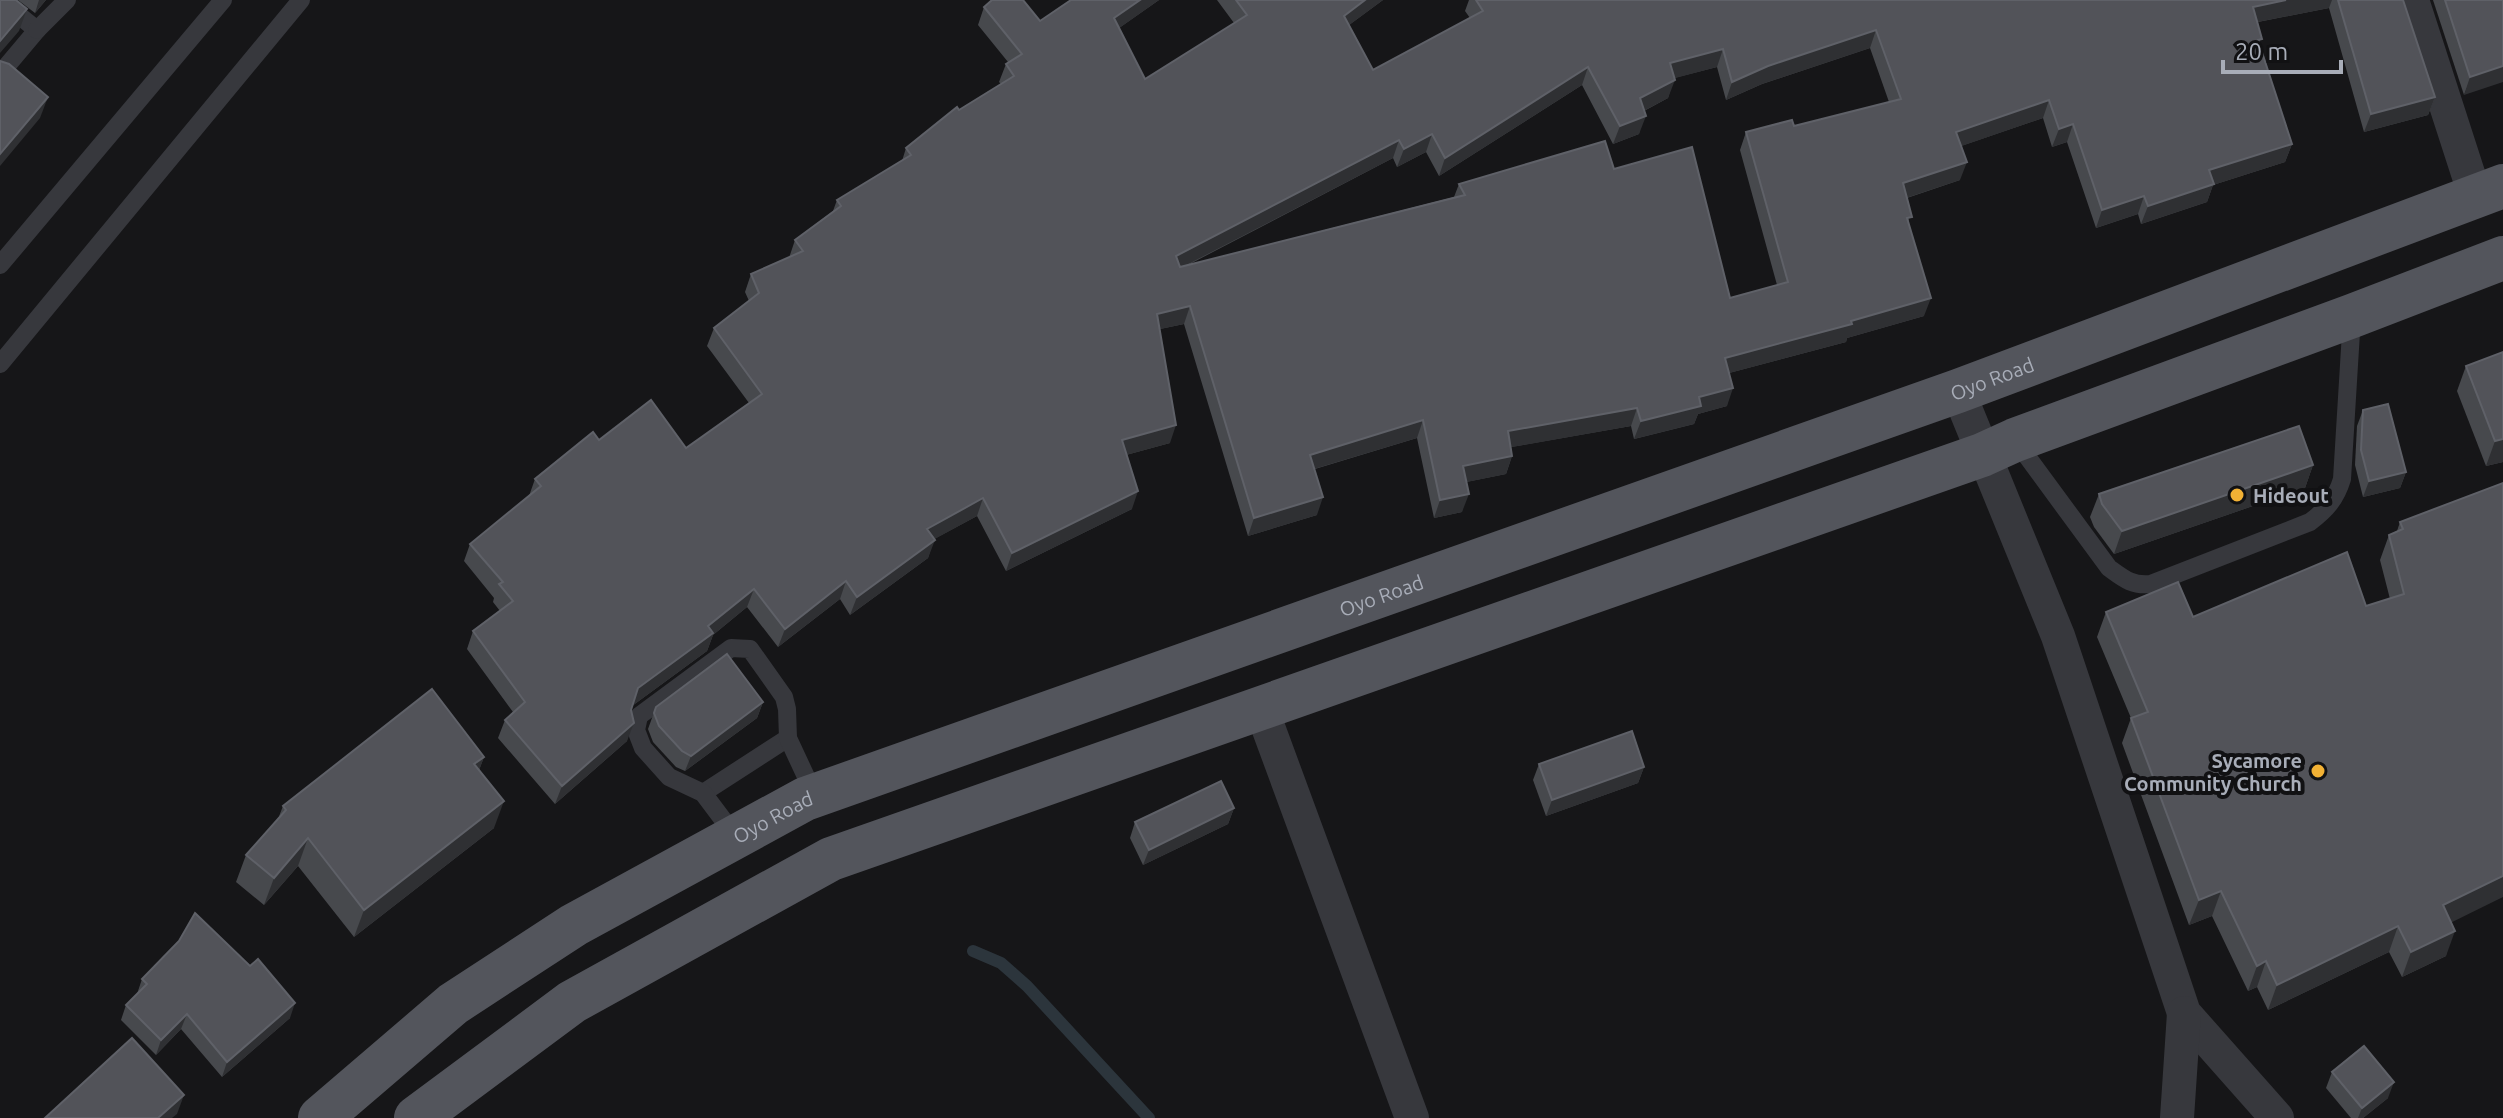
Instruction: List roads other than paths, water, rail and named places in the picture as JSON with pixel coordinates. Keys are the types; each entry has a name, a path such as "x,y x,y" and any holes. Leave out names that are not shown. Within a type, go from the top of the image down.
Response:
{"main road":[{"name":"Oyo Road","path":"320,1118 453,1004 574,925 815,796 1958,391 2489,191"},
{"path":"416,1118 572,1002 831,859 1999,447 2503,258"}],"street":[{"path":"2412,0 2489,191"},
{"path":"1958,391 1999,447 2058,636 2184,1013 2177,1118"},
{"path":"1261,708 1412,1118"},
{"path":"2184,1013 2277,1118"}],"lane":[{"path":"0,0 37,30"},
{"path":"0,74 67,0"},
{"path":"0,265 223,0"},
{"path":"0,364 301,0"},
{"path":"1999,447 2109,568 2127,583 2138,586 2151,584 2310,522 2326,510 2338,492 2342,479 2352,316"},
{"path":"736,837 703,793 669,777 643,748 636,730 639,716 731,648 750,649 784,697 788,738 815,796"},
{"path":"703,793 788,738"}],"waterway":[{"path":"973,951 1001,963 1027,986 1149,1118"}],"place":[{"name":"Hideout","path":"2237,495"},
{"name":"Sycamore Community Church","path":"2318,771"}]}
